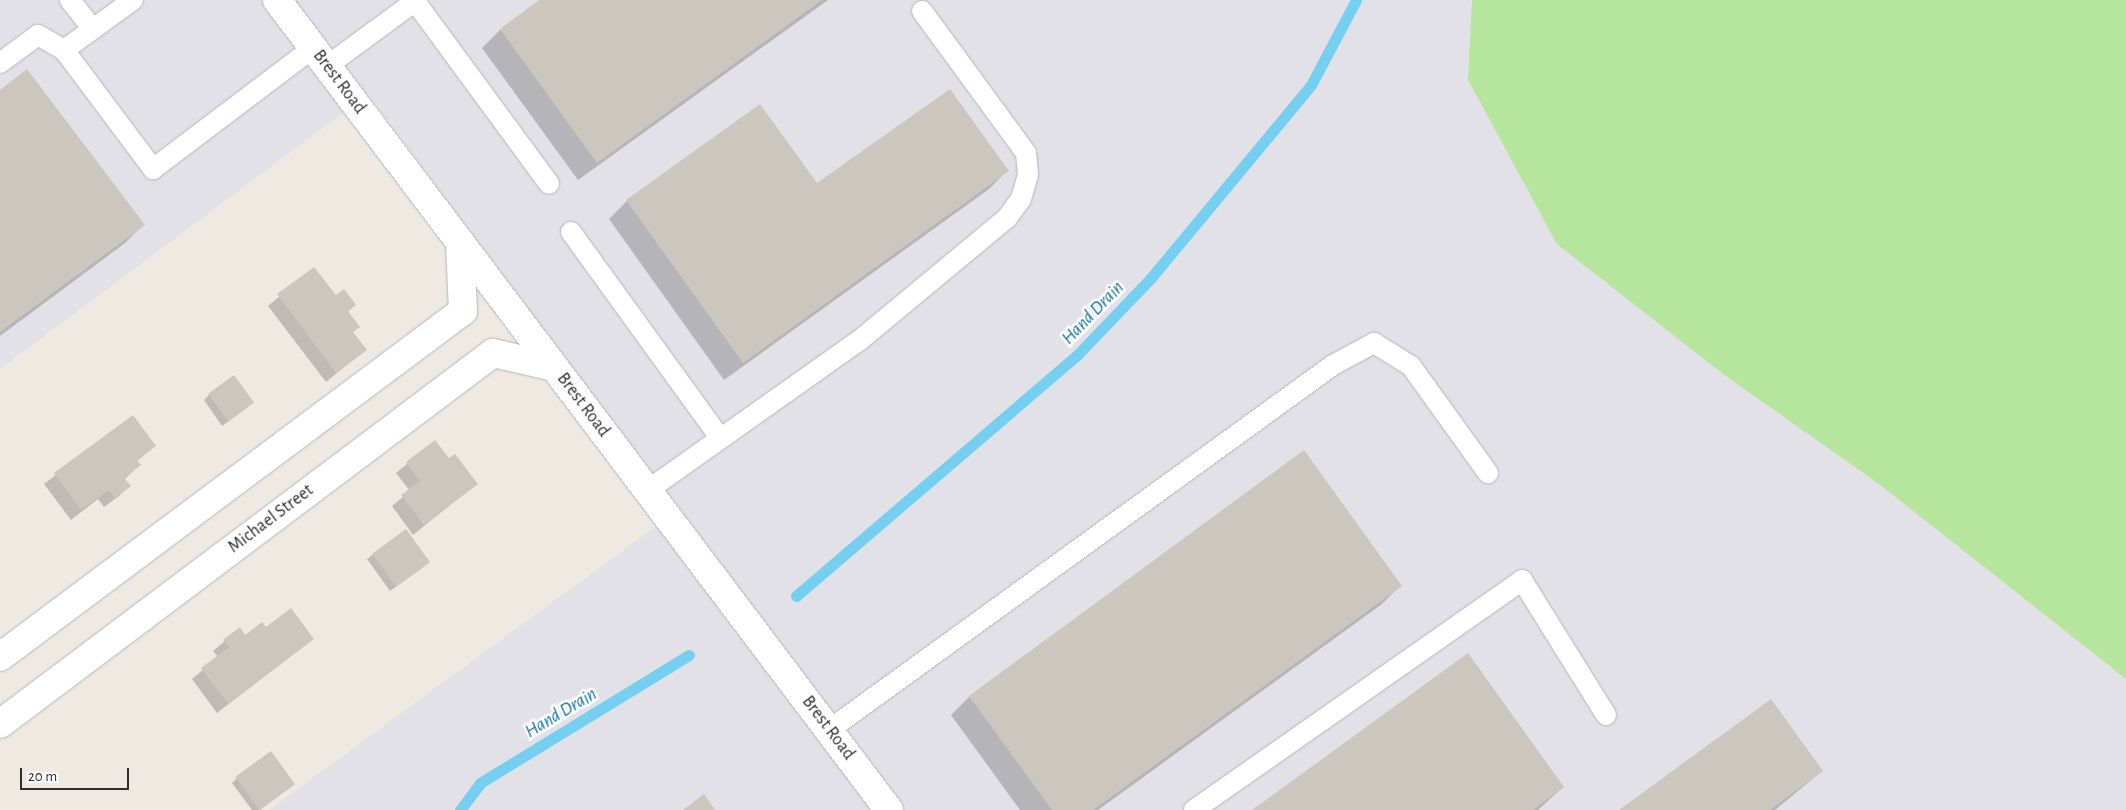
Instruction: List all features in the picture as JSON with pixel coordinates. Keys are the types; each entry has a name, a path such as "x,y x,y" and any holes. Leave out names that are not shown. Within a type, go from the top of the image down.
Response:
{"street":[{"name":"Brest Road","path":"277,0 889,810"},
{"path":"0,657 463,311 460,242"},
{"name":"Michael Street","path":"0,724 493,353 554,367"}],"lane":[{"path":"70,0 93,29"},
{"path":"64,50 133,0"},
{"path":"0,63 38,34 64,50 154,169 320,57 415,0 549,184"},
{"path":"648,490 860,340 1007,218 1021,199 1028,175 1026,153 922,12"},
{"path":"571,232 720,438"},
{"path":"829,730 1333,364 1374,343 1411,366 1488,473"},
{"path":"1194,810 1522,580 1606,715"}],"shaded area":[{"path":"0,0 2126,0 2126,810 269,810 678,510 368,94 0,369"}],"green space":[{"path":"1472,0 2126,0 2126,679 1879,484 1723,374 1557,244 1468,80"}],"building":[{"path":"539,0 822,0 597,163 500,29"},
{"path":"27,69 145,225 0,332 0,90"},
{"path":"950,89 1009,171 743,363 626,200 760,104 817,183"},
{"path":"314,267 336,295 344,289 356,305 348,311 360,327 353,332 367,350 336,373 277,294"},
{"path":"234,375 254,403 228,421 208,394"},
{"path":"133,415 156,446 137,460 141,465 124,478 131,486 115,498 109,490 81,510 54,473"},
{"path":"435,440 449,458 455,454 478,484 424,525 401,495 420,481 406,462"},
{"path":"1304,450 1402,586 1093,810 1052,810 969,696"},
{"path":"406,529 430,562 396,587 372,554"},
{"path":"291,608 314,639 228,704 201,668 229,647 223,640 240,627 245,635 262,622 266,627"},
{"path":"1468,653 1564,787 1533,810 1252,810"},
{"path":"1771,699 1823,771 1770,810 1619,810"},
{"path":"271,751 295,784 259,810 235,777"},
{"path":"704,794 715,810 683,810"}],"waterway":[{"name":"Hand Drain","path":"796,596 1078,354 1150,279 1311,85 1356,0"},
{"name":"Hand Drain","path":"460,810 480,783 689,655"}]}
